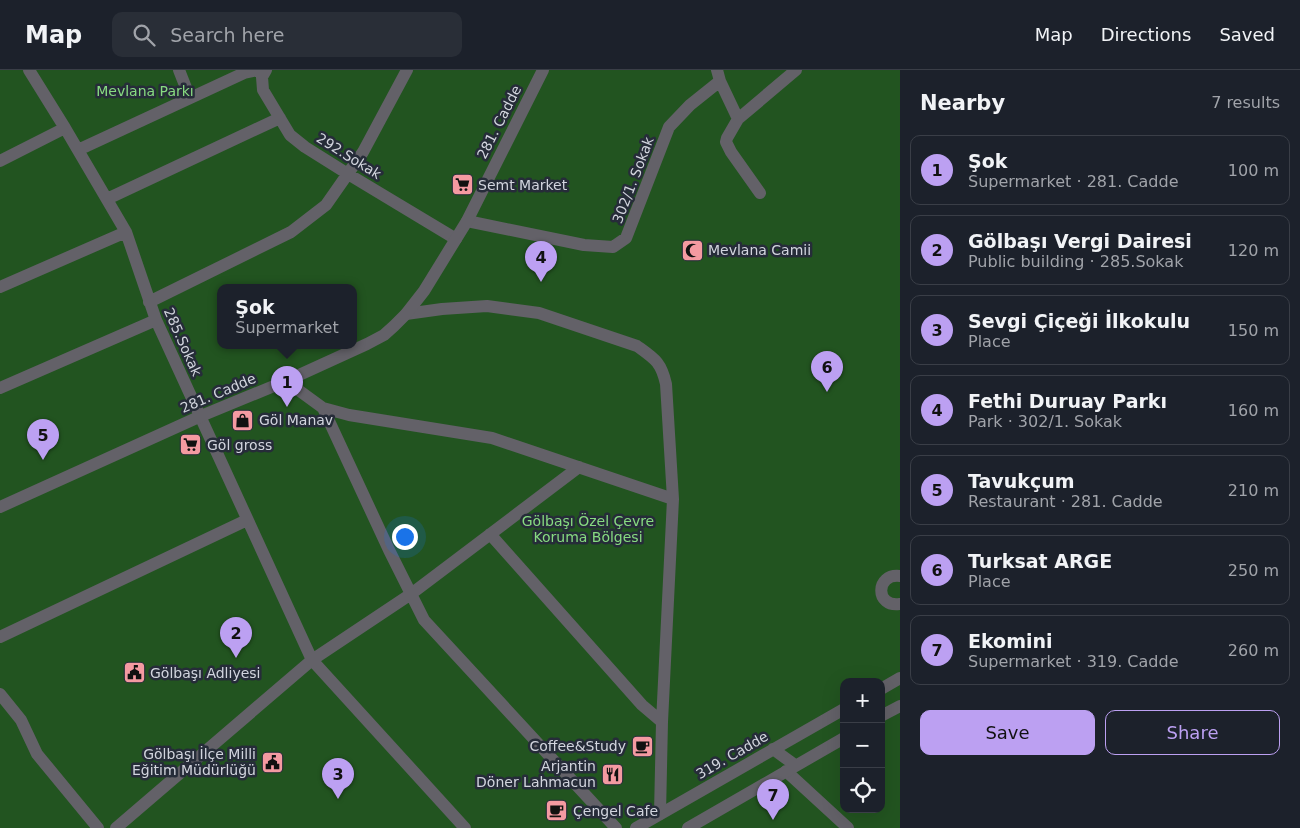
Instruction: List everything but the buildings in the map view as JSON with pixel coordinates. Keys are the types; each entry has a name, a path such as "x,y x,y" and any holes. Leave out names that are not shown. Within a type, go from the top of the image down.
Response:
{"street":[{"name":"285.Sokak","path":"29,70 126,232 156,320 312,660 465,828"},
{"path":"179,70 190,98"},
{"path":"78,150 244,73 258,70"},
{"name":"292.Sokak","path":"266,70 262,77 263,90 290,135 305,147 348,174 456,239"},
{"path":"149,302 291,232 326,205 364,152 407,70"},
{"name":"281. Cadde","path":"357,348 384,335 406,314 424,291 467,221 542,70"},
{"path":"760,193 731,152 726,142 727,138 738,119 796,70"},
{"path":"718,75 738,119"},
{"name":"302/1. Sokak","path":"467,221 584,245 612,247 626,238 669,127 718,75"},
{"path":"107,199 280,118"},
{"path":"0,161 65,128"},
{"path":"0,287 126,232"},
{"path":"406,314 487,306 539,313 633,345 650,355 660,366 666,384 673,499 662,722 660,814"},
{"path":"0,388 156,320"},
{"name":"281. Cadde","path":"0,507 200,416 356,349"},
{"path":"286,380 323,408 349,415 492,438 673,499"},
{"path":"323,408 424,620 616,828"},
{"path":"116,828 312,660 411,594 579,467"},
{"path":"0,637 247,520"},
{"path":"490,534 642,705 662,722"},
{"path":"900,576 894,575 889,577 882,584 881,589 886,602 900,604"},
{"path":"885,686 900,678"},
{"path":"0,694 21,720 37,754 98,828"},
{"path":"885,714 900,706"},
{"name":"319. Cadde","path":"636,828 840,712"},
{"path":"688,828 840,740"},
{"path":"773,749 848,828"}],"green space":[{"name":"Gölbaşı Özel Çevre Koruma Bölgesi","path":"0,70 900,70 900,828 0,828"}],"place":[{"name":"Semt Market","path":"462,185"},
{"name":"Mevlana Camii","path":"692,250"},
{"name":"Fethi Duruay Parkı","path":"541,282"},
{"name":"Turksat ARGE","path":"827,392"},
{"name":"Şok","path":"287,407"},
{"name":"Göl Manav","path":"243,420"},
{"name":"Göl gross","path":"191,445"},
{"name":"Tavukçum","path":"43,460"},
{"name":"Gölbaşı Vergi Dairesi","path":"236,658"},
{"name":"Gölbaşı Adliyesi","path":"134,673"},
{"name":"Coffee&Study","path":"642,746"},
{"name":"Gölbaşı İlçe Milli Eğitim Müdürlüğü","path":"272,762"},
{"name":"Arjantin Döner Lahmacun","path":"612,774"},
{"name":"Sevgi Çiçeği İlkokulu","path":"338,799"},
{"name":"Çengel Cafe","path":"557,811"},
{"name":"Ekomini","path":"773,820"}],"park label":[{"name":"Mevlana Parkı","path":"145,91"}]}
